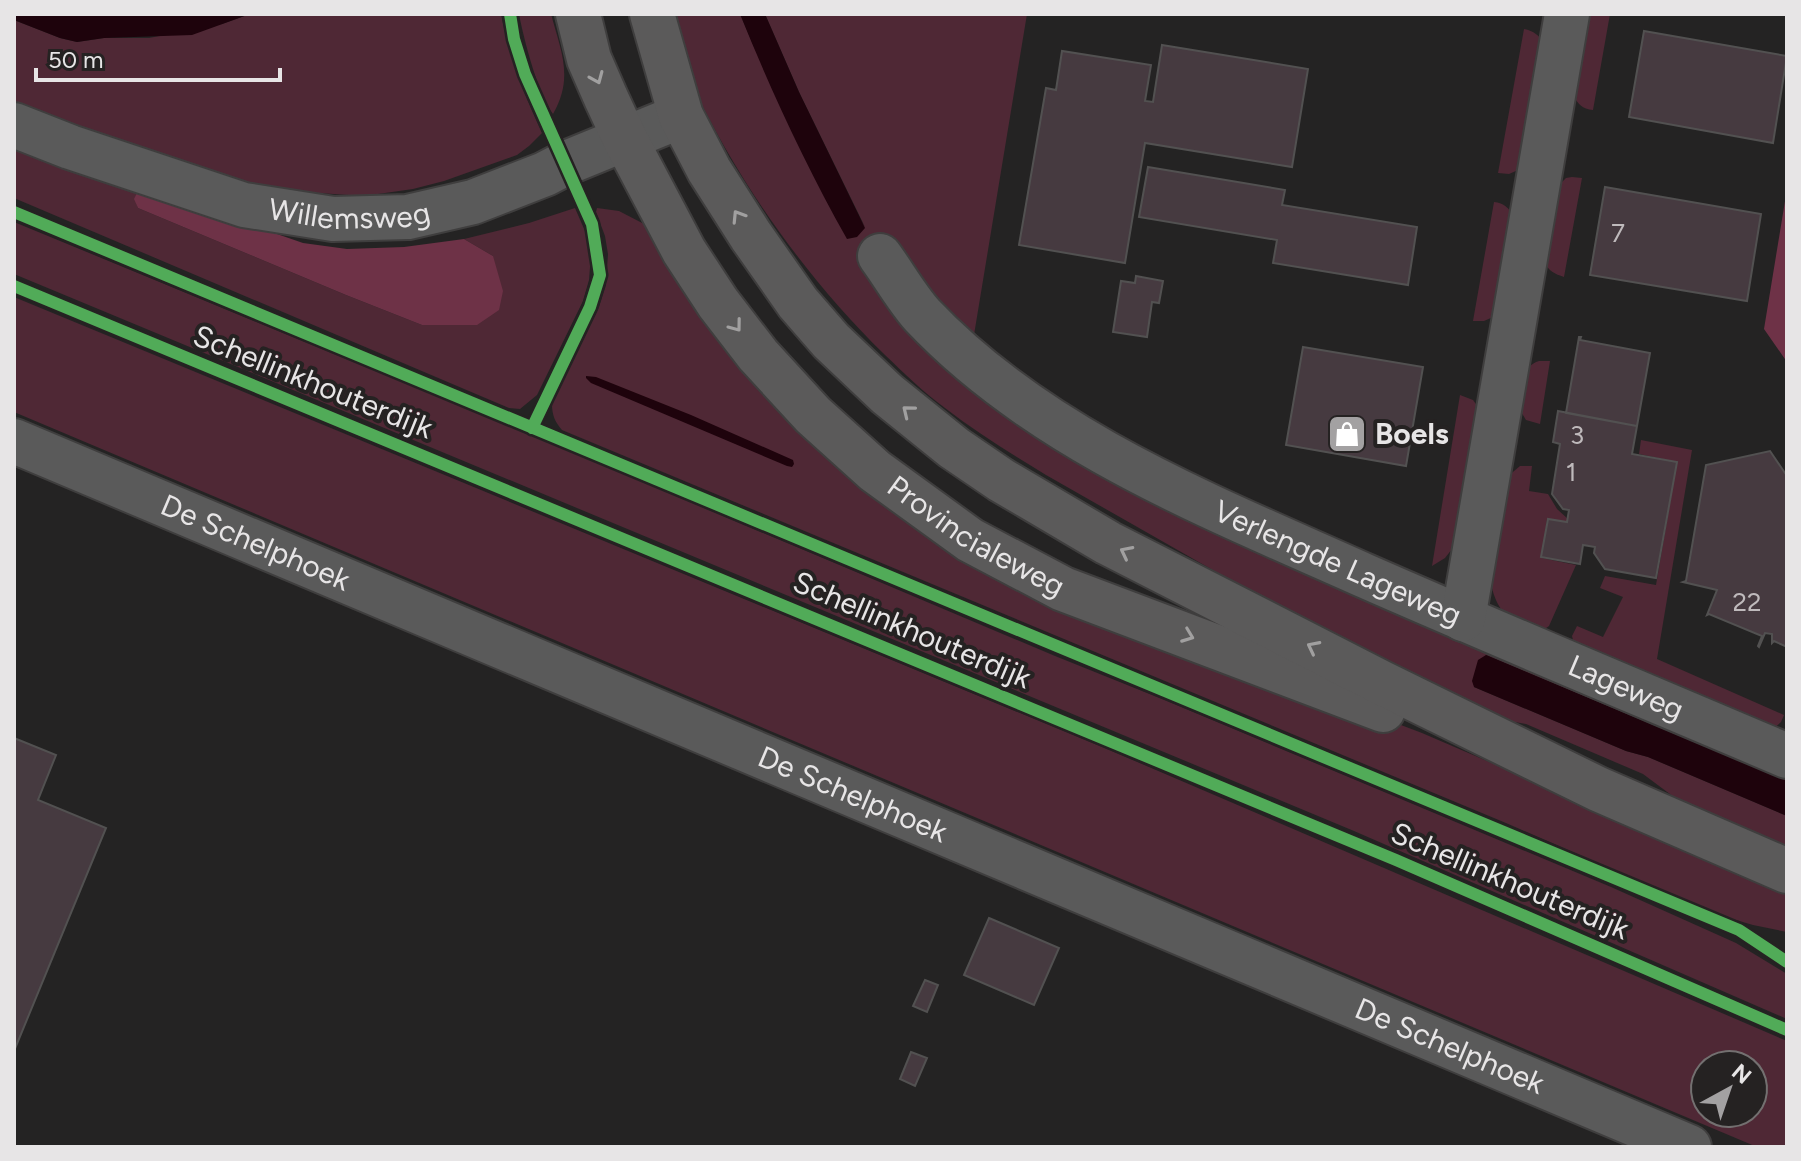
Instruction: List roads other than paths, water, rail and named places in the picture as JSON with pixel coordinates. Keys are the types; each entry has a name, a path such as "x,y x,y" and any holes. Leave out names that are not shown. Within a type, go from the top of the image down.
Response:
{"main road":[{"name":"Provincialeweg","path":"578,14 589,59 625,139 684,251 718,303 758,355 813,415 875,471 970,540 1063,589 1598,789"},
{"name":"Provincialeweg","path":"652,14 681,116 709,170 751,236 798,303 831,341 887,394 954,448 1001,480 1108,543 1382,683 1598,789 1787,871"}],"street":[{"name":"Verlengde Lageweg","path":"880,256 921,313 972,362 1033,410 1089,444 1186,494 1463,619 1567,14"},
{"name":"Willemsweg","path":"14,125 244,205 333,219 408,217 473,202 681,116"},
{"name":"De Schelphoek","path":"14,441 1689,1147"},
{"name":"Lageweg","path":"1463,619 1787,756"}],"place":[{"name":"Boels","path":"1347,434"}]}
